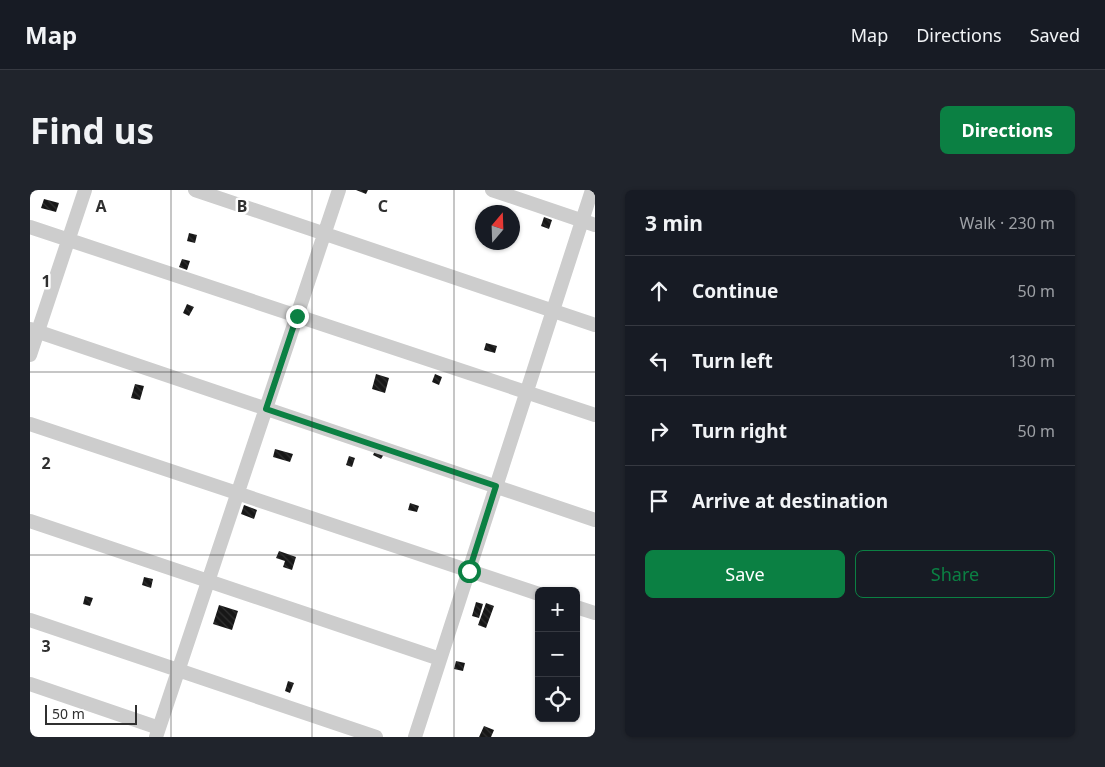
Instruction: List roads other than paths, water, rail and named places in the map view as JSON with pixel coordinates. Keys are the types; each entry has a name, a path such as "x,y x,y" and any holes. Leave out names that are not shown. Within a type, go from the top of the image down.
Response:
{"street":[{"path":"30,354 34,330 85,190"},
{"path":"196,190 595,325"},
{"path":"30,684 157,732 339,190"},
{"path":"492,190 589,223"},
{"path":"415,737 553,311 589,223 592,190"},
{"path":"30,227 595,415"},
{"path":"34,330 595,520"},
{"path":"30,424 535,593"},
{"path":"30,521 440,659"},
{"path":"580,608 595,613"},
{"path":"30,620 376,737"}]}
